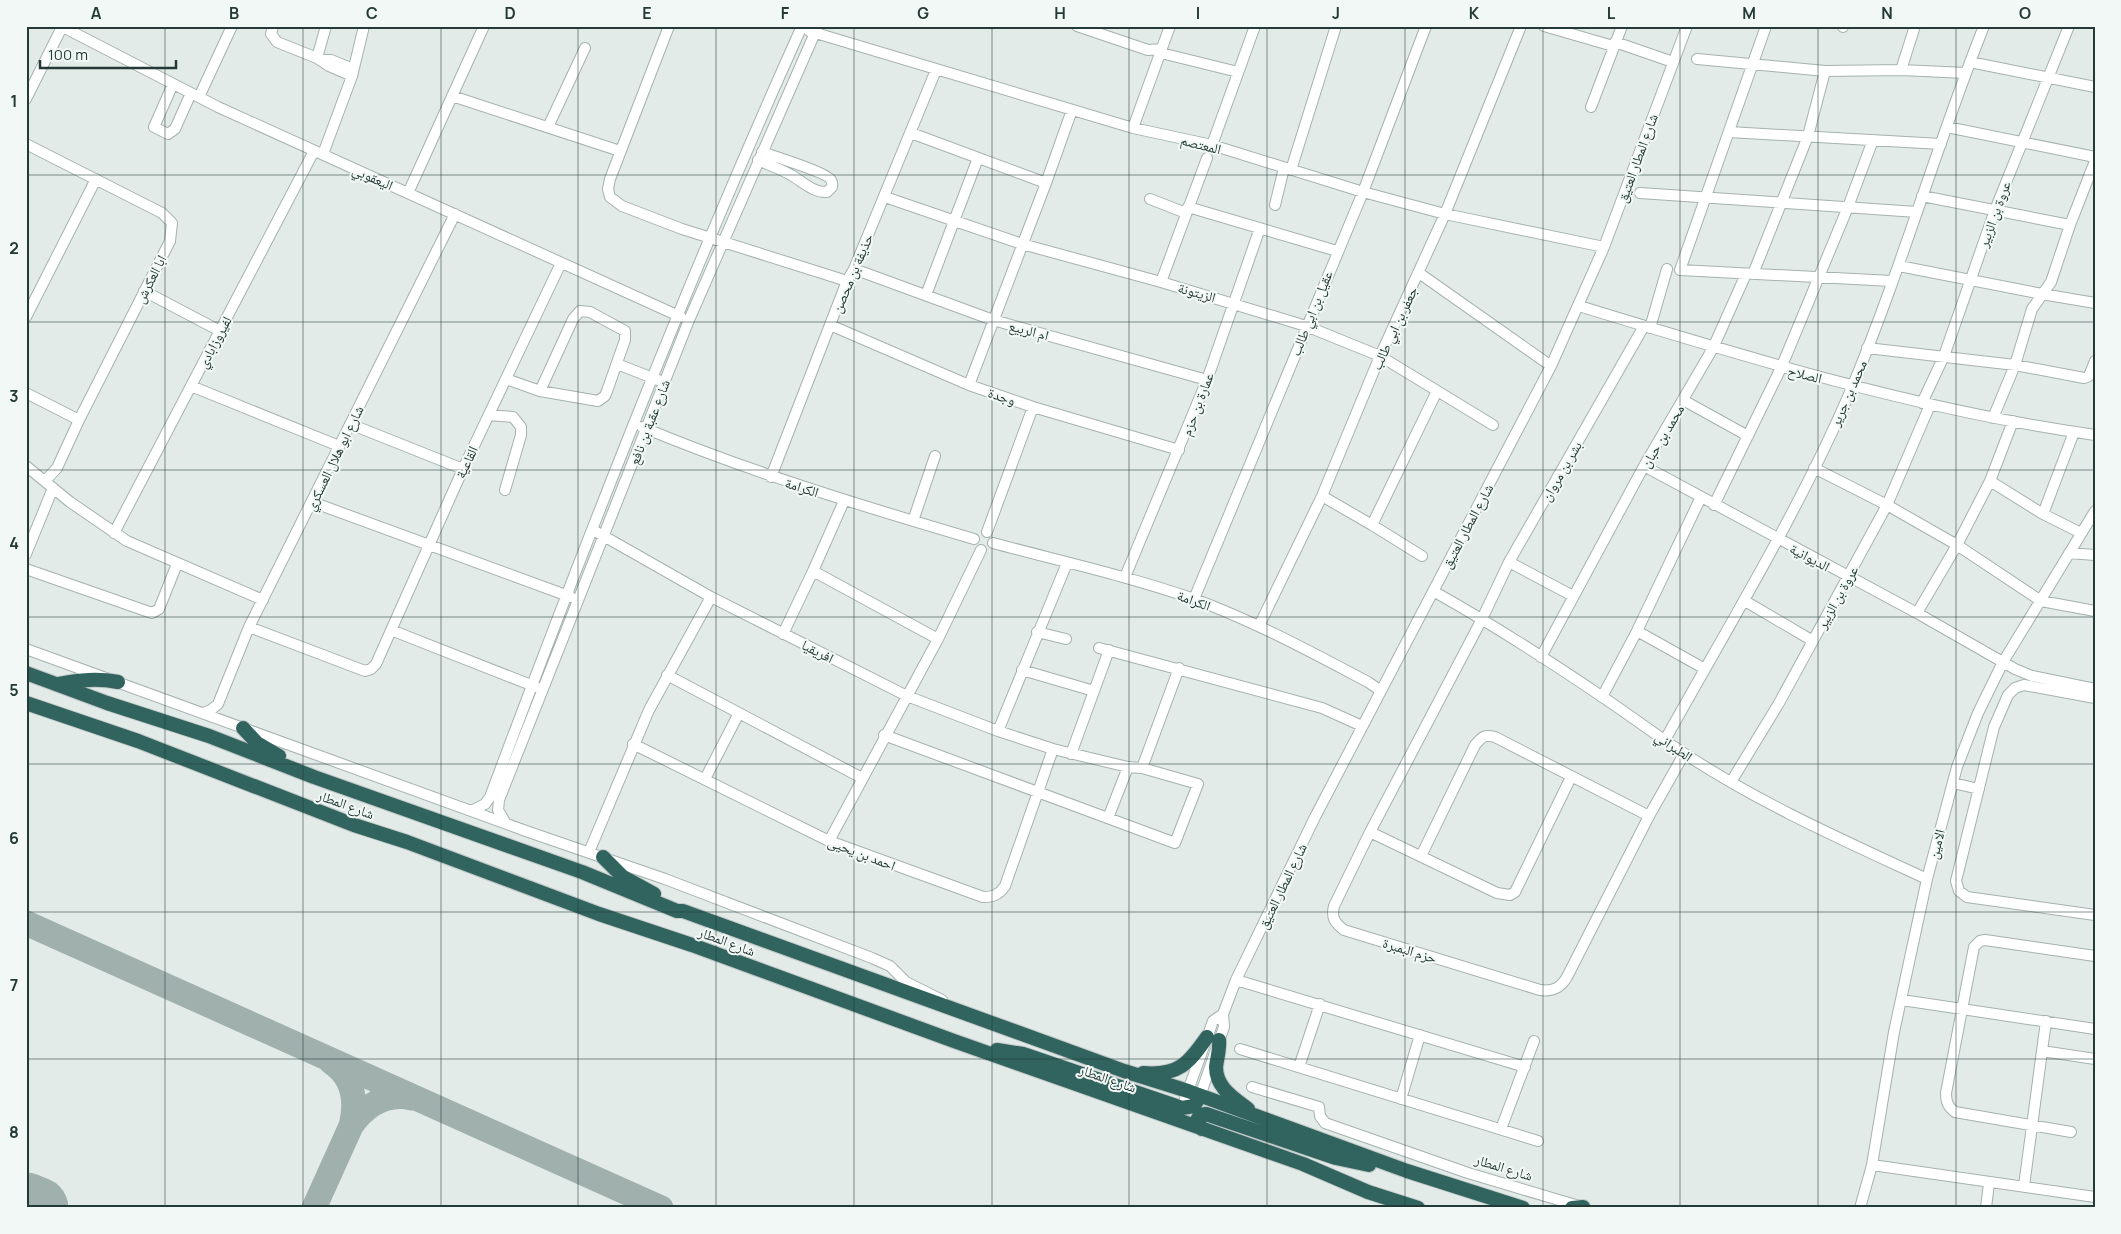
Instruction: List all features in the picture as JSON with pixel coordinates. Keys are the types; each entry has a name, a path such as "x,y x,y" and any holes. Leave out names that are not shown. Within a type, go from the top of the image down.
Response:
{"highway":[{"name":"شارع المطار","path":"26,672 106,703 209,736 314,777 574,869 677,911 683,911 947,1008 1124,1071 1194,1093 1407,1171 1523,1208"},
{"path":"59,684 99,679 118,682"},
{"name":"شارع المطار","path":"26,703 138,741 354,825 407,842 599,914 692,945 954,1041 1023,1054 1180,1114"},
{"path":"243,728 264,747 314,777"},
{"path":"596,854 623,877 683,911"},
{"path":"1124,1071 1153,1074 1176,1070 1188,1063 1213,1038"},
{"path":"1213,1038 1219,1082 1229,1095 1261,1118"},
{"path":"1194,1093 1194,1106 1180,1114 1202,1129 1303,1164 1368,1192 1418,1208"},
{"path":"1202,1129 1197,1120 1200,1115 1204,1114 1336,1158 1407,1171"}],"street":[{"path":"26,100 62,26"},
{"name":"اليعقوبي","path":"62,26 195,95 689,320"},
{"path":"173,84 154,128 168,134 175,129 232,26"},
{"path":"274,26 271,34 277,42 320,59 328,66 352,72"},
{"path":"320,59 326,26"},
{"name":"لفيروزابادي","path":"114,534 220,331 318,152 352,72 364,26"},
{"path":"408,193 484,26"},
{"path":"669,26 620,151 608,189 610,197 622,206 710,238 847,281"},
{"path":"1077,26 1148,50 1161,51 1238,72"},
{"path":"1133,128 1170,26"},
{"path":"1212,146 1255,26"},
{"path":"1274,205 1301,133 1336,26"},
{"name":"عقيل بن ابي طالب","path":"1194,599 1363,192 1426,26"},
{"name":"جعفر بن ابي طالب","path":"1259,626 1322,496 1380,356 1445,214 1521,26"},
{"path":"1544,26 1673,62"},
{"path":"1591,107 1622,26"},
{"name":"شارع المطار العتيق","path":"1194,1093 1213,1038 1224,1027 1223,1014 1236,980 1315,816 1551,366 1579,306 1604,247 1688,26"},
{"path":"1766,26 1680,270 1892,281"},
{"path":"1900,70 1915,26"},
{"name":"محمد بن جرير","path":"1665,740 1745,601 1814,468 1852,386 1899,266 1922,196 1984,26"},
{"name":"عروة بن الزبير","path":"1731,782 1849,578 1887,505 1944,356 1995,210 2069,26"},
{"name":"المعتصم","path":"802,27 936,70 1133,128 1212,146 1363,192 1445,214 1604,247"},
{"name":"شارع عقبة بن نافع","path":"505,822 498,810 499,800 566,595 677,315 802,27"},
{"name":"شارع عقبة بن نافع","path":"471,811 485,804 490,797 536,687 604,537 689,320 722,242 816,30"},
{"path":"548,127 585,48"},
{"path":"1697,59 1825,71 1900,70 1966,73"},
{"path":"1970,62 2095,86"},
{"name":"حذيفة بن محصن","path":"771,477 847,281 885,197 936,70"},
{"name":"محمد بن حبان","path":"1541,657 1644,466 1713,348 1750,274 1783,202 1808,136 1825,71"},
{"path":"452,96 620,151"},
{"path":"969,385 1072,110"},
{"path":"1947,127 2095,157"},
{"path":"1729,132 1941,144"},
{"path":"911,133 1046,183"},
{"path":"1714,505 1781,368 1848,207 1873,140"},
{"name":"ابا العكرش","path":"26,144 162,213 172,223 170,241 79,420 49,485 26,554"},
{"path":"760,156 809,167 829,177 832,187 827,192 801,183 760,156"},
{"path":"926,295 978,158"},
{"path":"1161,282 1207,158"},
{"path":"1993,418 2015,365 2032,309 2052,282 2070,225 2095,161"},
{"path":"26,317 96,179"},
{"path":"1640,192 1917,212"},
{"path":"1922,196 2070,225"},
{"name":"الزيتونة","path":"885,197 1022,244 1234,303 1306,326 1380,356 1493,425"},
{"path":"1150,200 1260,228 1337,251"},
{"name":"شارع ابو هلال العسكري","path":"218,704 249,628 455,214"},
{"name":"عمارة بن حزم","path":"1125,577 1207,380 1260,228"},
{"name":"القاعية","path":"249,628 365,671 372,669 376,664 428,544 561,263"},
{"path":"1899,266 2042,294 2095,302"},
{"name":"ام الربيع","path":"854,269 993,320 1207,380"},
{"name":"بشر بن مروان","path":"1482,619 1509,562 1647,327 1667,270"},
{"path":"1419,273 1551,366"},
{"path":"144,291 220,331"},
{"name":"الصلاح","path":"1579,306 1781,368 1852,386 1993,418 2095,435"},
{"path":"506,378 540,391 592,402 598,401 605,396 626,335 625,331 590,312 580,311 572,319 540,391"},
{"name":"وجدة","path":"830,325 969,385 1033,407 1179,450"},
{"path":"1867,348 2015,365 2084,378 2089,376 2095,361"},
{"path":"617,364 664,383"},
{"path":"191,386 339,446"},
{"path":"1372,524 1437,390"},
{"path":"26,393 79,420"},
{"path":"1683,400 1748,436"},
{"path":"987,532 1033,407"},
{"path":"489,415 513,417 521,427 521,435 505,490"},
{"path":"1917,613 1957,545 1990,482 2012,420"},
{"path":"350,424 463,469"},
{"name":"الكرامة","path":"634,424 771,477 844,501 974,539"},
{"path":"2044,514 2074,432"},
{"path":"913,521 936,456"},
{"path":"26,466 114,534 177,564 263,600"},
{"name":"الديوانية","path":"1644,466 1917,613 2003,662 2032,676 2095,689"},
{"path":"1814,468 1887,505 1957,545 2041,601 2095,611"},
{"path":"1990,482 2044,514 2081,533"},
{"path":"1322,496 1372,524 1422,556"},
{"path":"1602,696 1637,632 1701,497"},
{"path":"782,634 844,501"},
{"path":"312,502 577,599"},
{"name":"الامين","path":"1860,1208 1872,1165 1894,1032 1927,879 1954,780 1978,713 2003,662 2095,511"},
{"name":"افريقيا","path":"593,530 711,597 907,696 998,731 1053,749 1128,767 1142,768 1198,784 1175,843 1108,818"},
{"path":"981,550 975,544 974,539 982,532 987,532"},
{"path":"981,550 990,548 993,543 992,537 987,532"},
{"name":"الكرامة","path":"993,543 1125,577 1194,599 1259,626 1368,682 1381,691"},
{"path":"829,841 938,639 981,550"},
{"path":"2069,553 2095,555"},
{"path":"1509,562 1573,596"},
{"path":"998,731 1037,632 1067,563"},
{"path":"26,569 152,613 159,609 177,564"},
{"path":"813,571 938,639"},
{"name":"الطبراني","path":"1433,591 1482,619 1602,696 1684,754 1731,782 1801,820 1927,879"},
{"path":"596,854 633,744 667,675 711,597"},
{"path":"1745,601 1813,641"},
{"name":"حزم البمبرة","path":"1482,619 1370,832 1334,906 1332,913 1338,925 1344,930 1548,991 1558,988 1564,983 1649,816 1684,754"},
{"path":"391,630 536,687"},
{"path":"1037,632 1066,639"},
{"path":"1637,632 1705,668"},
{"name":"شارع المطار","path":"26,649 526,831 596,854 890,966 906,982 941,998 947,1008"},
{"path":"1071,754 1094,691 1104,649 1322,708 1362,726"},
{"path":"1142,768 1179,668"},
{"path":"1022,670 1094,691"},
{"path":"667,675 862,778"},
{"path":"2095,698 2029,686 2015,688 2008,695 1994,727 1956,881 1959,891 1968,897 2095,915"},
{"path":"203,713 211,710 218,704"},
{"path":"218,704 219,712 224,721"},
{"path":"705,780 740,713"},
{"path":"1421,856 1475,745 1486,735 1494,737 1649,816"},
{"path":"884,736 1108,818 1128,767"},
{"name":"احمد بن يحيى","path":"633,744 829,841 983,897 996,895 1004,886 1037,792"},
{"path":"1037,792 1053,749"},
{"path":"1370,832 1497,893 1510,895 1515,892 1571,777"},
{"path":"1954,780 1980,785"},
{"path":"2071,1132 1955,1112 1949,1108 1946,1093 1974,947 1980,940 2095,956"},
{"path":"1236,980 1525,1067"},
{"path":"1902,1000 2095,1029"},
{"path":"1298,1067 1320,1004"},
{"path":"2024,1186 2046,1021"},
{"path":"1401,1099 1420,1035"},
{"path":"1501,1129 1534,1042"},
{"path":"1240,1049 1538,1141"},
{"path":"2042,1051 2095,1059"},
{"name":"شارع المطار","path":"1252,1087 1319,1107 1320,1116 1325,1123 1468,1173 1580,1208"},
{"path":"1872,1165 2095,1197"},
{"path":"1986,1208 1990,1183"}],"taxiway":[{"path":"26,923 661,1208"},
{"path":"331,1062 345,1075 352,1091 354,1108 351,1126 363,1112 377,1102 393,1097 412,1098"},
{"path":"314,1208 351,1126"}],"runway":[{"path":"26,1203 38,1208"}]}
